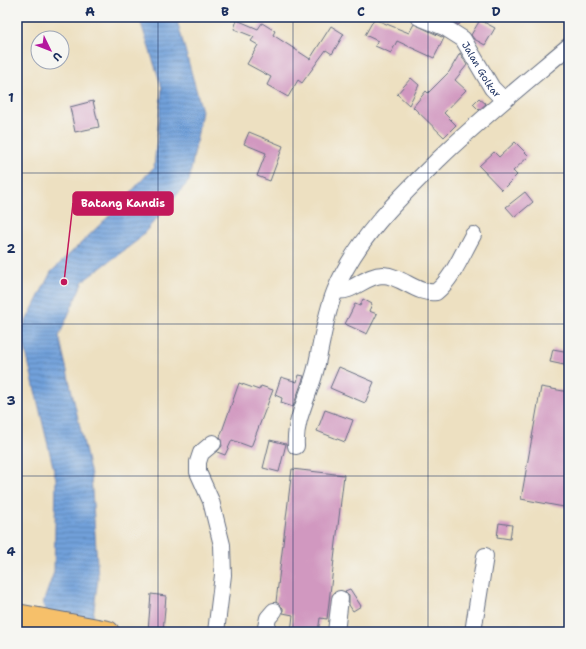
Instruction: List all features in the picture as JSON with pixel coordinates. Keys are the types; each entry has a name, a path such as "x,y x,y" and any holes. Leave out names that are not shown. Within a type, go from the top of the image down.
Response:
{"highway":[{"path":"17,615 108,632"}],"street":[{"name":"Jalan Golkar","path":"419,17 444,26 463,38 492,88 504,100"},
{"path":"296,446 295,438 303,404 316,369 326,320 336,290 355,254 406,190 456,141 569,46"},
{"path":"336,290 342,292 365,280 383,275 401,280 424,292 436,292 442,287 451,274 472,235"},
{"path":"212,443 201,453 198,462 201,483 214,510 223,554 222,595 216,632"},
{"path":"473,632 485,556"},
{"path":"336,632 340,599"},
{"path":"265,632 268,618 274,611"}],"water":[{"path":"139,17 176,17 202,111 189,181 138,240 83,281 59,336 91,475 98,578 91,632 50,632 43,603 54,572 56,479 21,331 51,272 108,217 154,167 162,88"}],"building":[{"path":"445,17 462,17 459,25"},
{"path":"374,19 409,33 414,24 444,38 434,58 397,41 391,53 375,46 378,41 365,35"},
{"path":"237,20 258,29 262,23 275,31 273,35 310,59 331,26 344,34 332,54 326,50 302,83 298,80 288,97 267,85 271,77 247,64 258,45 251,41 254,37 234,29"},
{"path":"480,20 495,28 485,45 474,39 471,35"},
{"path":"460,53 467,65 455,80 466,90 444,113 456,125 444,137 413,107 426,91 428,93 449,72"},
{"path":"411,78 419,85 409,105 397,94"},
{"path":"479,98 486,104 479,110 473,104"},
{"path":"93,101 99,127 75,132 70,107"},
{"path":"249,132 283,146 270,181 257,176 266,153 244,144"},
{"path":"515,142 529,156 513,171 517,175 502,190 479,166 494,152 499,157"},
{"path":"525,192 533,202 515,217 506,207"},
{"path":"363,299 372,304 369,311 377,314 367,334 345,324 355,304 360,306"},
{"path":"553,349 569,352 569,366 550,362"},
{"path":"339,367 374,382 365,403 330,388"},
{"path":"299,375 304,376 293,407 281,403 282,398 275,395 281,377 297,382"},
{"path":"239,383 259,390 261,386 273,390 251,447 232,440 225,455 217,452 222,446 220,437"},
{"path":"541,387 569,392 569,508 521,499"},
{"path":"325,410 353,420 345,442 317,431"},
{"path":"270,440 286,444 279,472 263,468"},
{"path":"292,469 344,475 327,619 320,618 318,632 291,632 293,615 283,613 283,608 276,602"},
{"path":"499,523 512,525 510,539 497,537"},
{"path":"350,589 361,606 353,611 349,605 349,596 345,591"},
{"path":"151,594 166,596 163,632 148,631"}],"place":[{"name":"Batang Kandis","path":"64,282"}]}
